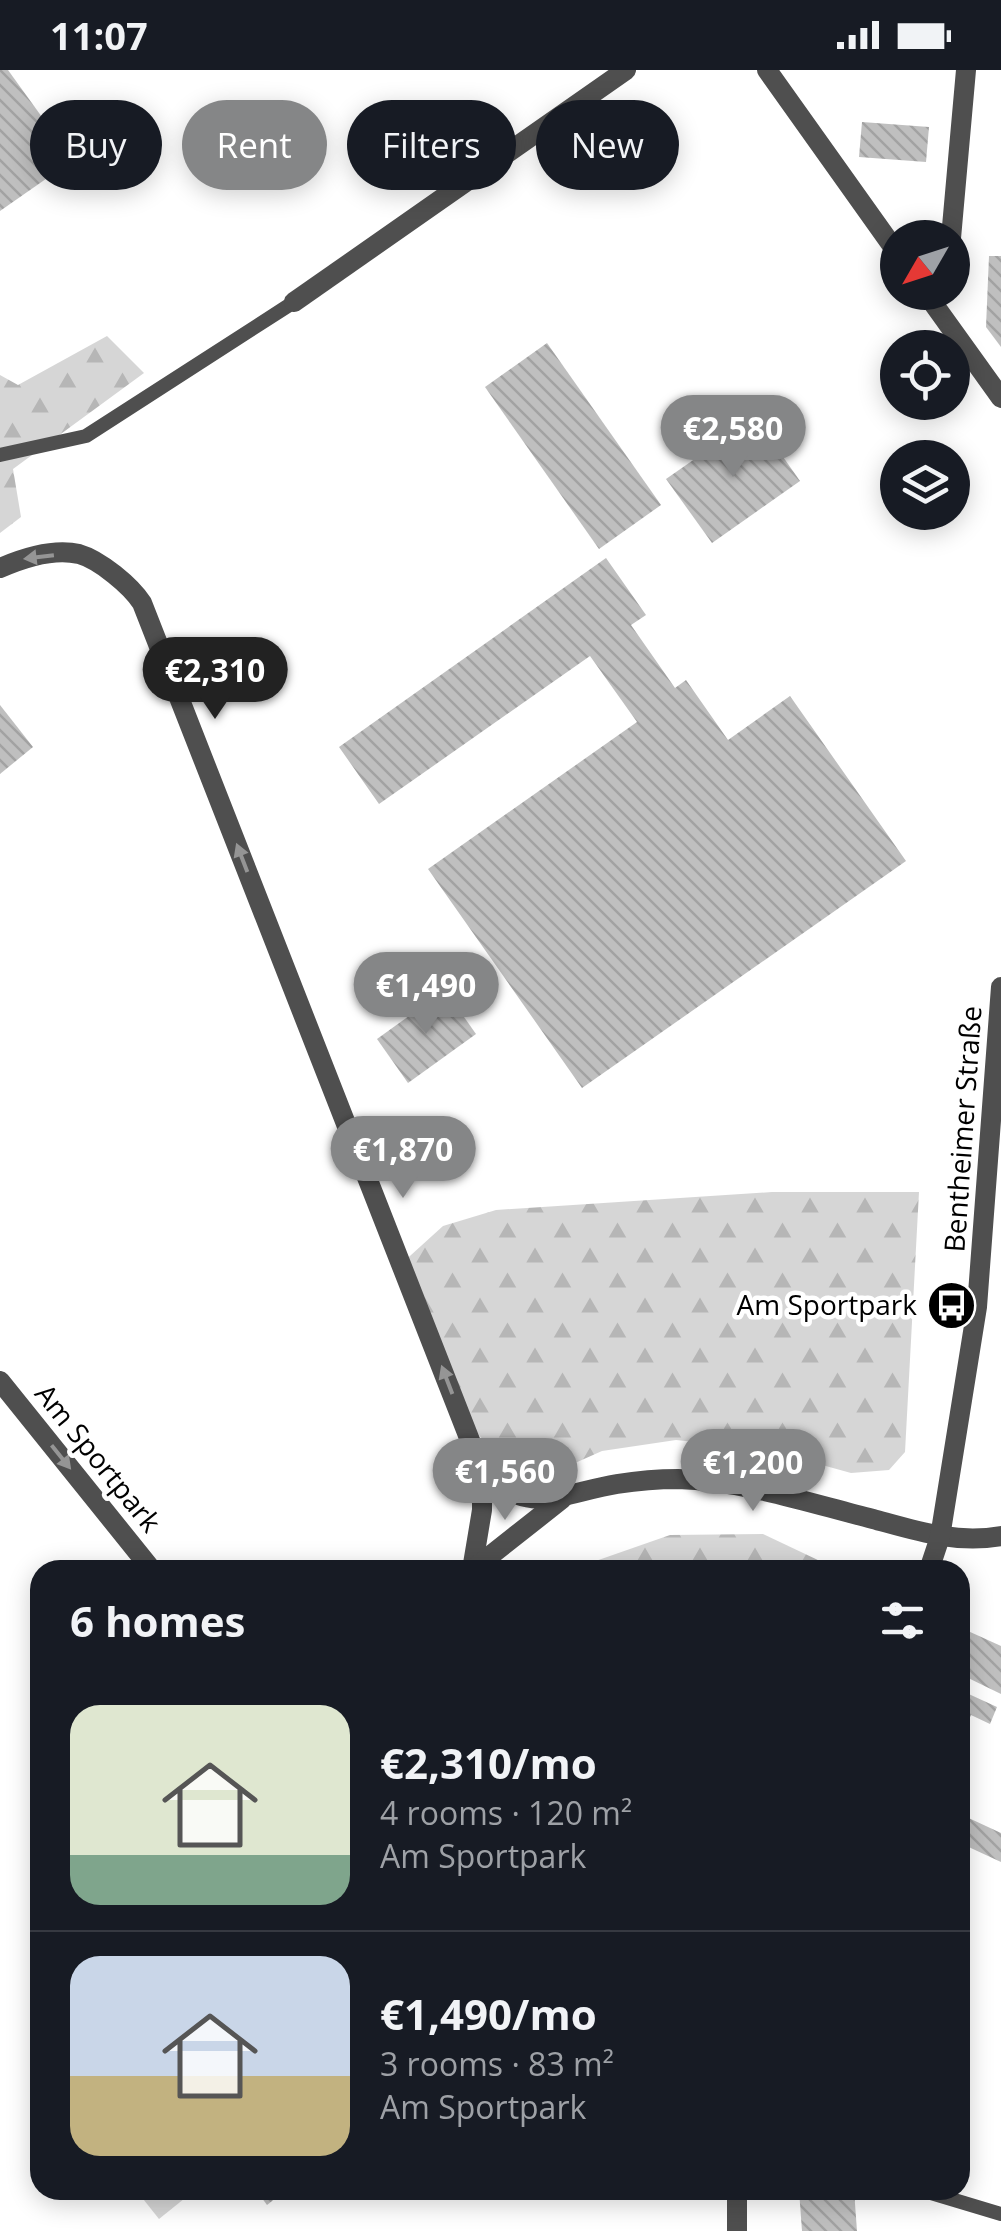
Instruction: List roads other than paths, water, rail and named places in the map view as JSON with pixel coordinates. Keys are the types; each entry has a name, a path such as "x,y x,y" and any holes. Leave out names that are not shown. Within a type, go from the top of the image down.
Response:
{"street":[{"path":"294,302 626,70"},
{"path":"767,70 880,229"},
{"path":"954,220 966,70"},
{"path":"937,310 1001,398"},
{"path":"944,320 945,310"},
{"path":"0,568 34,555 80,554 130,585 142,604 482,1471 482,1510 474,1560"},
{"name":"Bentheimer Straße","path":"932,1560 940,1537 977,1307 1001,986"},
{"name":"Am Sportpark","path":"0,1381 144,1560"},
{"path":"482,1471 499,1488 522,1499 562,1498 615,1484 677,1479 750,1487 940,1537 973,1541 1001,1536"},
{"path":"484,1560 562,1498"},
{"path":"737,2200 737,2231"}],"lane":[{"path":"0,455 86,436 294,302"},
{"path":"955,2200 1001,2214"}],"place":[{"name":"Am Sportpark","path":"952,1305"}]}
